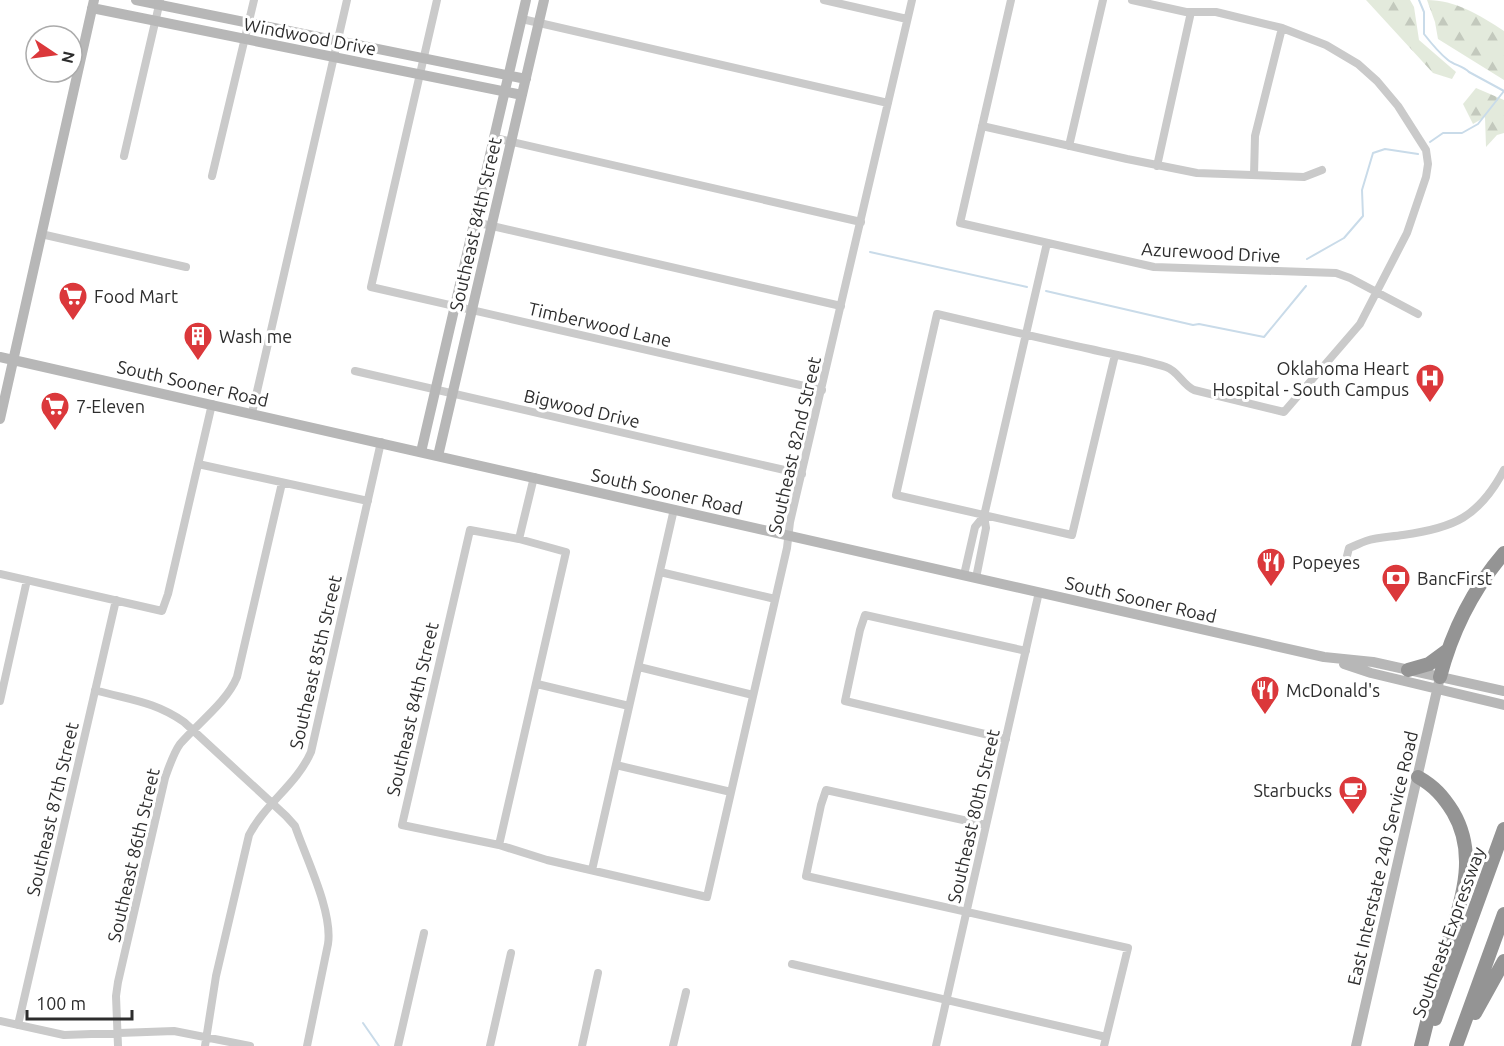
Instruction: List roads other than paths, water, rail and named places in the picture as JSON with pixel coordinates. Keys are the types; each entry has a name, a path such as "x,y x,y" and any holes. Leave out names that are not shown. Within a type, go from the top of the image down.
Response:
{"highway":[{"path":"1438,684 1448,650 1473,595 1504,553"},
{"path":"1408,670 1429,664 1448,650"},
{"path":"1418,777 1435,788 1456,817 1464,837 1467,861 1464,887 1433,997 1423,1046"},
{"name":"Southeast Expressway","path":"1423,1046 1504,830"},
{"path":"1456,1044 1504,914"},
{"path":"1456,1044 1504,961"}],"street":[{"name":"Windwood Drive","path":"136,0 160,2 526,78"},
{"path":"212,176 254,0"},
{"path":"252,413 347,0"},
{"path":"420,75 437,0"},
{"name":"Southeast 84th Street","path":"421,452 526,0"},
{"name":"Southeast 84th Street","path":"438,456 544,0"},
{"path":"824,0 907,19"},
{"name":"Southeast 82nd Street","path":"592,870 707,897 912,0"},
{"path":"1011,0 982,126 1197,173 1304,177 1322,170"},
{"path":"1069,146 1103,0"},
{"path":"1115,355 1072,535 896,495 938,314 1167,367 1194,390 1284,412 1355,332 1407,233 1426,177 1428,158 1423,143 1387,92 1358,64 1326,45 1282,28 1216,12 1177,11 1131,0"},
{"path":"124,156 160,2"},
{"name":"Windwood Drive","path":"93,4 155,21 522,95"},
{"path":"0,419 93,4"},
{"path":"1157,166 1191,12"},
{"path":"522,19 888,103"},
{"path":"1254,175 1255,136 1282,28"},
{"name":"Timberwood Lane","path":"420,75 371,287 822,390"},
{"name":"Azurewood Drive","path":"982,126 960,223 1154,267 1336,273 1418,314"},
{"path":"495,138 861,222"},
{"path":"475,222 841,306"},
{"path":"41,234 186,267"},
{"path":"976,578 986,528 984,516 1047,243"},
{"name":"South Sooner Road","path":"0,357 1326,658 1371,673 1438,684 1504,691"},
{"name":"Bigwood Drive","path":"355,371 802,474"},
{"path":"0,574 162,611 212,404"},
{"name":"Southeast 85th Street","path":"205,1046 216,976 246,844 256,822 301,770 311,752 381,442"},
{"path":"198,464 368,501"},
{"path":"1345,564 1349,548 1364,542 1441,528 1464,518 1492,493 1504,470"},
{"path":"534,477 519,539 566,552 500,845 547,861 592,870 674,509"},
{"name":"Southeast 86th Street","path":"118,1046 116,996 118,982 165,778 180,745 231,688 237,677 282,483"},
{"path":"964,575 975,527 984,516"},
{"name":"Southeast 84th Street","path":"500,845 402,825 470,530 519,539"},
{"path":"660,572 775,599"},
{"path":"0,701 27,580"},
{"name":"Southeast 80th Street","path":"936,1046 1039,592"},
{"name":"Southeast 87th Street","path":"18,1025 116,600"},
{"path":"1006,739 845,701 865,615 1026,651"},
{"name":"South Sooner Road","path":"1326,658 1373,662 1408,670 1438,684 1504,705"},
{"path":"639,666 753,695"},
{"path":"537,684 629,706"},
{"name":"East Interstate 240 Service Road","path":"1356,1046 1438,684"},
{"path":"95,690 160,707 184,722 295,826 330,929 307,1046"},
{"path":"616,765 731,792"},
{"path":"986,825 826,790 806,876 1128,948 1104,1046"},
{"path":"398,1046 424,933"},
{"path":"490,1046 511,953"},
{"path":"792,964 1106,1036"},
{"path":"582,1046 598,973"},
{"path":"674,1046 686,993"},
{"path":"0,1021 64,1035 174,1031 250,1046"}],"waterway":[{"path":"1419,0 1424,12 1424,34 1438,51 1450,62 1504,91"},
{"path":"1430,142 1443,133 1462,133 1478,124 1504,91"},
{"path":"1307,259 1344,238 1363,216 1362,190 1373,153 1385,149 1418,154"},
{"path":"870,252 1027,287"},
{"path":"1046,291 1193,325 1199,324 1264,337 1306,286"},
{"path":"363,1023 379,1046"}],"place":[{"name":"Food Mart","path":"73,322"},
{"name":"Wash me","path":"198,362"},
{"name":"Oklahoma Heart Hospital - South Campus","path":"1430,404"},
{"name":"7-Eleven","path":"55,432"},
{"name":"Popeyes","path":"1271,588"},
{"name":"BancFirst","path":"1396,604"},
{"name":"McDonald's","path":"1265,716"},
{"name":"Starbucks","path":"1353,816"}]}
